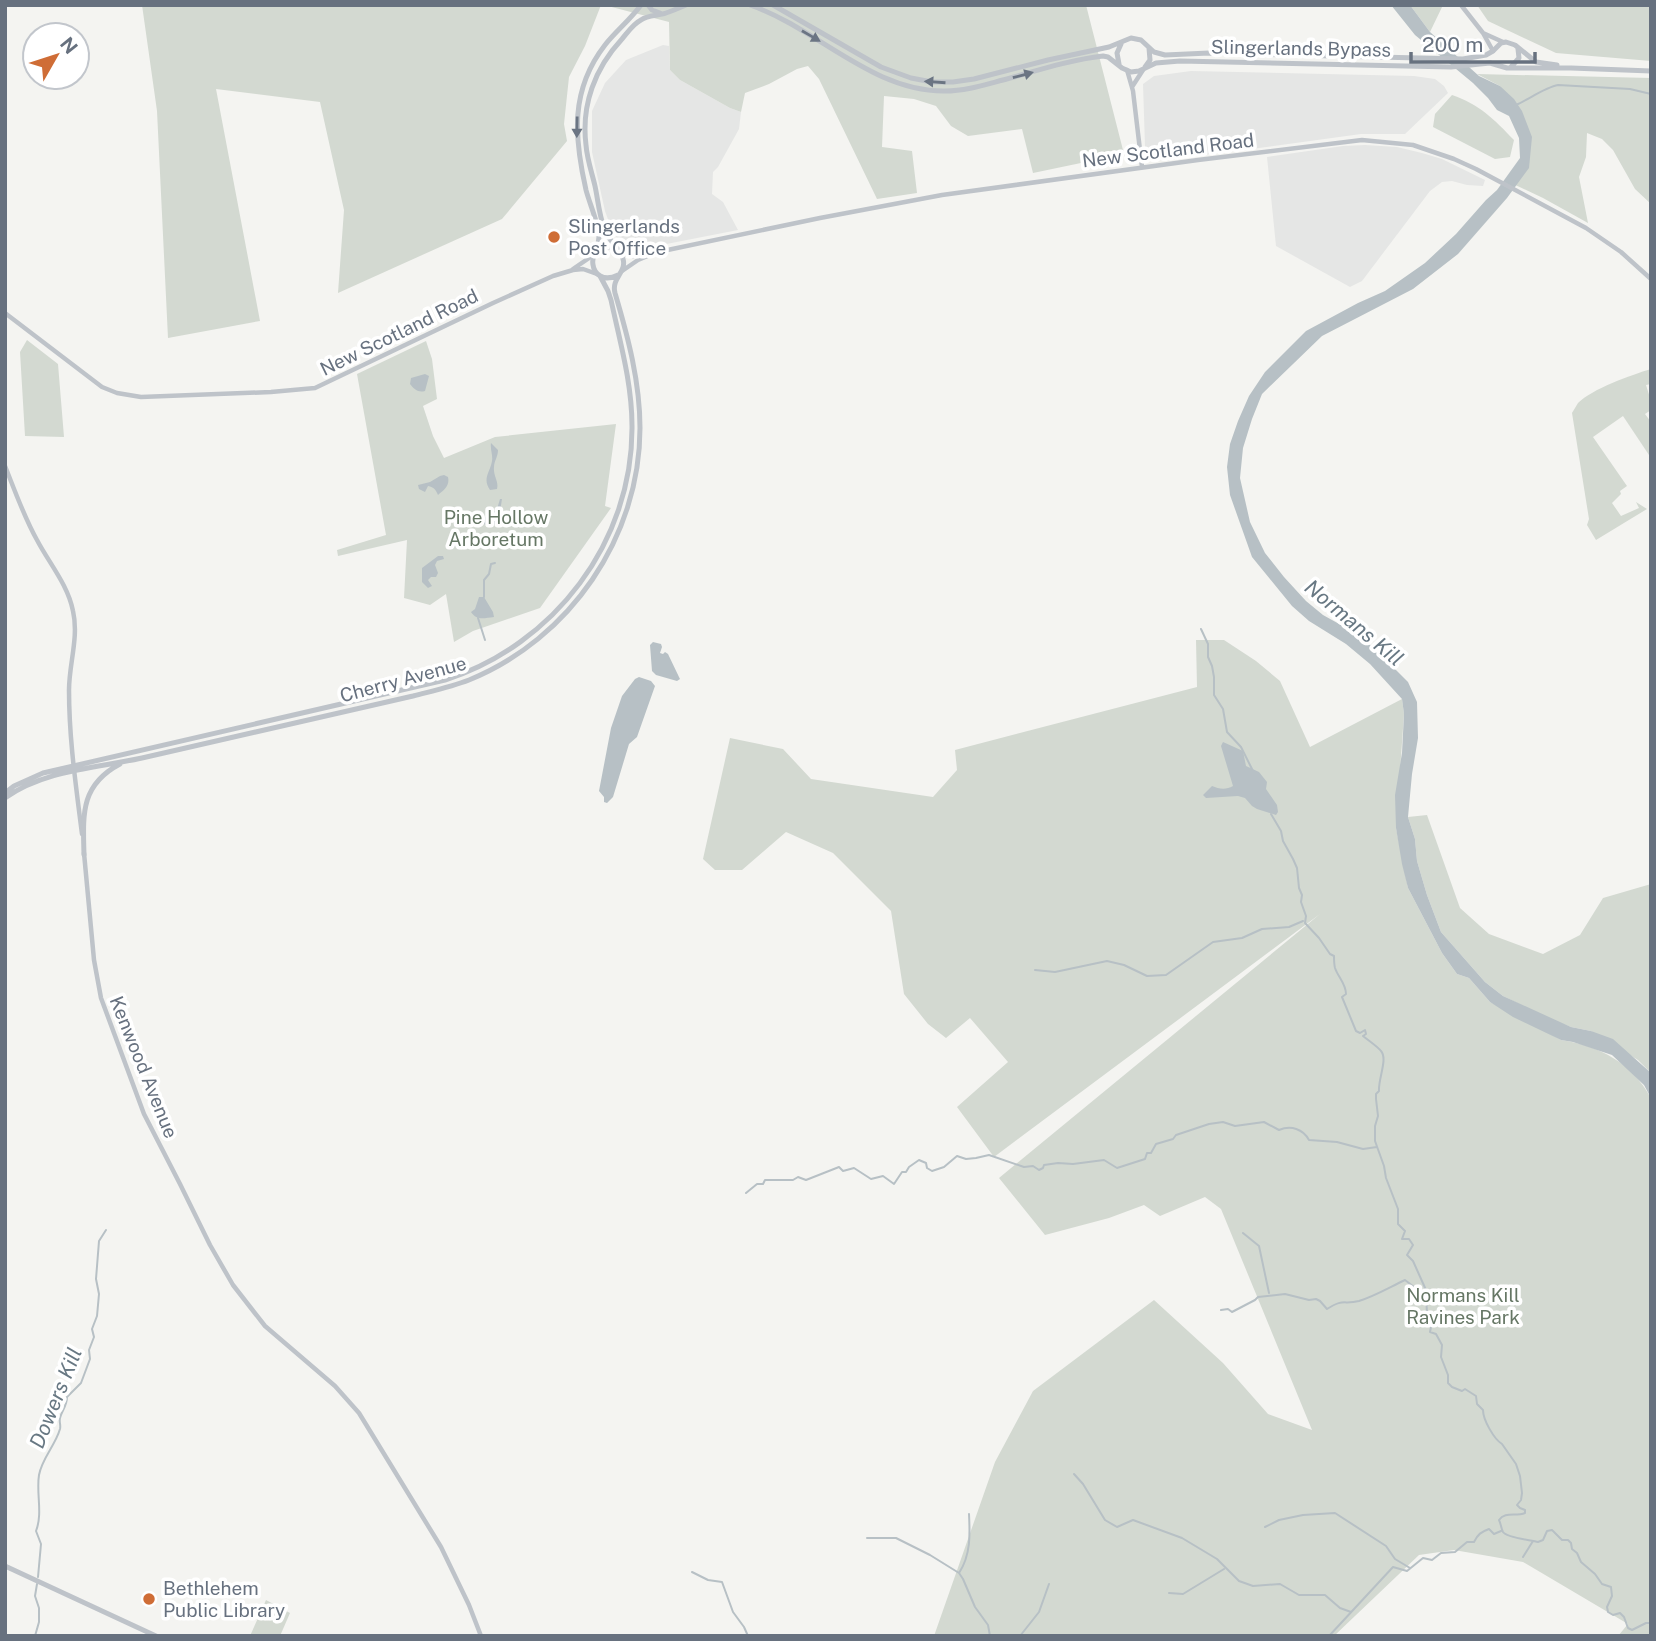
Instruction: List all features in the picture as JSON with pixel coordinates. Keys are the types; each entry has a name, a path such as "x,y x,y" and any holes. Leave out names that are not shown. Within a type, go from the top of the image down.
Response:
{"main road":[{"path":"599,275 592,265 599,234 578,147 579,100 586,77 598,55 641,5"},
{"path":"649,5 656,12 664,14"},
{"path":"573,270 583,269 609,278 619,274 624,264 604,229 585,135 587,102 599,70 618,43 641,19 664,14 685,5"},
{"path":"750,5 779,18 877,74 919,89 965,90 1103,56 1127,70 1139,71 1146,67"},
{"path":"773,5 881,67 932,82 974,79 1136,38 1145,42 1149,48 1150,60 1132,87"},
{"path":"1461,5 1483,33 1495,60 1504,68 1651,71"},
{"path":"1483,33 1510,42 1536,62 1571,68"},
{"path":"1493,51 1504,42"},
{"path":"1119,64 1117,53 1121,43"},
{"path":"1511,67 1519,58 1517,47"},
{"name":"Slingerlands Bypass","path":"1149,48 1157,54 1165,55 1209,53 1429,58 1499,65"},
{"name":"Slingerlands Bypass","path":"1146,67 1180,61 1442,67 1473,62 1493,51"},
{"path":"1127,70 1132,87 1142,167"},
{"name":"New Scotland Road","path":"619,252 633,256 658,252 905,201 1142,167 1362,140 1401,143 1426,149 1492,177 1603,239 1651,279"},
{"path":"595,253 609,247 619,252"},
{"name":"New Scotland Road","path":"619,274 638,260 658,252"},
{"name":"New Scotland Road","path":"5,313 102,387 117,393 141,397 315,388 493,303 573,270 595,253"},
{"name":"Cherry Avenue","path":"73,769 156,755 413,696 478,675 509,659 536,640 564,614 588,586 611,547 628,505 640,438 639,404 632,357 614,288 619,274"},
{"name":"Cherry Avenue","path":"5,795 73,769 125,754 422,686 455,676 485,664 514,647 541,626 575,591 588,572 609,533 624,492 631,449 629,382 610,295 599,275"},
{"name":"Kenwood Avenue","path":"5,467 32,529 66,589 73,610 75,629 69,687 73,769 94,960 101,998 144,1114 210,1245 233,1284 265,1326 335,1386 359,1413 441,1548 481,1636"},
{"path":"84,855 84,811 91,790 106,773 128,761"},
{"path":"5,1566 156,1636"}],"shaded area":[{"path":"1391,5 1410,5 1430,32 1479,76 1500,86 1514,99 1532,137 1529,168 1507,198 1458,254 1413,289 1322,336 1262,394 1243,448 1240,478 1250,522 1265,553 1306,601 1375,649 1408,682 1417,702 1418,738 1408,817 1415,839 1417,861 1441,932 1485,982 1503,996 1571,1027 1613,1039 1651,1073 1651,1098 1644,1085 1612,1055 1561,1040 1513,1017 1490,1002 1469,978 1457,974 1442,953 1408,888 1396,828 1395,795 1402,753 1404,714 1402,699 1370,664 1292,606 1252,557 1230,495 1227,467 1230,444 1249,396 1265,372 1306,331 1385,291 1425,263 1497,190 1520,158 1519,138 1509,116 1497,110 1473,83 1415,35"},
{"path":"663,45 669,46 670,70 680,80 741,112 739,129 713,172 712,194 723,202 738,230 633,249 618,240 605,211 592,152 592,111 605,83 626,60"},
{"path":"1191,71 1414,76 1435,79 1448,93 1405,134 1361,134 1244,150 1150,159 1145,146 1143,84 1154,76"},
{"path":"1365,145 1397,147 1422,153 1442,159 1485,180 1483,186 1442,182 1430,191 1362,281 1350,287 1276,246 1267,157"},
{"path":"425,374 429,376 425,391 416,390 410,384 411,378"},
{"path":"491,443 498,450 494,465 497,489 490,490 487,479 492,461"},
{"path":"444,475 448,477 448,483 438,495 430,486 425,492 419,489 418,485"},
{"path":"500,499 498,524 480,524 479,522 497,509"},
{"path":"438,556 443,556 444,559 437,561 435,565 438,573 436,577 428,580 432,586 428,588 422,582 422,568"},
{"path":"479,597 484,597 494,617 478,618 473,615 471,612 475,609"},
{"path":"653,642 661,644 660,653 668,654 680,679 677,681 656,675 652,671 650,645"},
{"path":"639,677 651,681 655,686 637,737 629,744 613,797 607,803 599,791 611,728 622,696"},
{"path":"1223,742 1243,751 1246,766 1259,772 1267,782 1266,789 1277,805 1276,815 1257,809 1245,798 1238,796 1206,798 1203,795 1212,786 1222,789 1233,786 1221,746"}],"green space":[{"path":"142,5 601,5 569,77 564,124 567,141 502,219 338,293 344,210 320,102 216,89 260,321 168,338 157,111"},
{"path":"604,5 1086,5 1124,154 1033,173 1022,129 968,136 951,126 936,106 914,99 884,96 882,147 912,151 917,193 877,199 819,79 808,66 745,93 741,112 680,80 670,70 669,22"},
{"path":"1410,5 1443,5 1430,32"},
{"path":"1477,5 1651,5 1651,61 1556,53 1488,21"},
{"path":"1477,74 1651,78 1651,204 1635,189 1613,150 1602,139 1587,133 1586,157 1579,177 1588,223 1511,183 1518,172 1526,140 1500,86"},
{"path":"1452,95 1486,113 1500,125 1514,140 1510,157 1495,159 1433,127 1435,114"},
{"path":"27,340 58,364 64,437 25,436 20,352"},
{"name":"Pine Hollow Arboretum","path":"426,341 432,359 437,399 423,406 444,458 495,437 616,424 605,506 611,508 540,608 473,631 454,642 446,594 430,605 404,598 407,540 338,556 337,550 386,535 357,374"},
{"path":"1651,369 1651,384 1646,385 1651,410 1645,414 1651,422 1651,458 1623,416 1593,437 1627,486 1612,503 1621,516 1639,508 1636,502 1647,509 1596,540 1587,525 1589,519 1572,413 1578,403 1592,393"},
{"name":"Normans Kill Ravines Park","path":"1196,640 1224,640 1280,681 1310,747 1402,699 1404,714 1396,828 1408,888 1442,953 1457,974 1469,978 1490,1002 1561,1040 1589,1047 1614,1058 1634,1075 1651,1098 1651,1636 1618,1636 1628,1624 1523,1562 1454,1550 1419,1555 1334,1636 934,1636 995,1462 1033,1391 1154,1300 1223,1363 1268,1414 1312,1430 1221,1209 1205,1197 1160,1216 1144,1205 1109,1218 1045,1235 999,1178 1320,914 994,1157 957,1107 1008,1062 970,1018 946,1038 928,1024 904,994 891,911 833,853 786,832 742,870 715,870 703,859 730,738 783,749 811,779 933,797 957,770 955,750 1197,687"},
{"path":"1427,815 1460,908 1489,934 1543,954 1580,935 1603,898 1651,884 1651,1073 1638,1060 1591,1031 1550,1019 1503,996 1485,982 1441,932 1417,861 1415,839 1408,817"},
{"path":"266,1600 290,1613 280,1636 250,1636"}],"waterway":[{"path":"1518,104 1558,85 1630,89 1651,94"},
{"path":"484,597 484,580 489,574 491,564 495,563"},
{"path":"478,618 485,640"},
{"path":"1201,629 1208,644 1208,657 1214,677 1214,695 1223,709 1227,732 1241,747 1253,771"},
{"path":"1271,814 1297,868 1305,923 1334,956 1335,968 1346,990 1342,997 1356,1031 1360,1033 1365,1030 1366,1034 1363,1036 1383,1055 1379,1091 1376,1094 1378,1116 1375,1141 1398,1209 1398,1224 1405,1231 1402,1239 1409,1239 1413,1245 1407,1255 1413,1261 1426,1290 1430,1332 1436,1334 1442,1345 1441,1357 1448,1383 1476,1396 1477,1404 1483,1410 1490,1429 1516,1464 1520,1476 1522,1493 1517,1505 1525,1510 1525,1513 1501,1517 1499,1520 1503,1532 1538,1542 1543,1540 1547,1531 1552,1530 1562,1540 1571,1543 1581,1562 1602,1584 1611,1587 1608,1612 1613,1615 1620,1613 1628,1628 1632,1630 1651,1623"},
{"path":"1035,970 1055,972 1107,961 1124,965 1147,976 1166,975 1213,942 1242,938 1262,929 1289,927 1303,921"},
{"path":"746,1193 757,1184 763,1184 765,1180 793,1180 798,1177 806,1180 839,1167 843,1171 854,1168 871,1179 883,1176 894,1184 902,1172 906,1172 919,1160 926,1163 927,1168 932,1171 944,1167 957,1156 966,1159 989,1155 1024,1167 1033,1166 1039,1170 1044,1165 1104,1160 1117,1168 1145,1159 1156,1144 1173,1139 1176,1135 1223,1122 1235,1126 1264,1122 1279,1130 1296,1129 1309,1140 1337,1142 1363,1149 1377,1147"},
{"name":"Dowers Kill","path":"38,1577 41,1544 36,1531 39,1517 39,1475 60,1429 60,1418 67,1397 81,1383 90,1359 89,1350 94,1337 92,1329 97,1316 99,1294 96,1279 99,1241 106,1230"},
{"path":"1243,1233 1259,1246 1269,1293"},
{"path":"1221,1310 1228,1309 1232,1312 1258,1297 1285,1294 1309,1300 1316,1299 1327,1309 1340,1303 1365,1299 1405,1280 1418,1290 1419,1299 1427,1305"},
{"path":"1074,1474 1105,1520 1117,1527 1133,1520 1182,1538 1217,1559 1239,1581 1253,1586 1280,1584 1299,1595 1325,1595 1340,1608 1351,1612"},
{"path":"1265,1527 1279,1520 1303,1515 1335,1513 1386,1546 1395,1559 1410,1568"},
{"path":"959,1573 968,1552 969,1514"},
{"path":"1329,1636 1393,1567 1407,1571 1423,1558 1432,1560 1441,1553 1455,1552 1467,1542 1474,1542 1478,1535 1486,1530 1489,1529 1494,1534 1501,1531"},
{"path":"867,1538 896,1538 959,1573 975,1607 988,1625 990,1636"},
{"path":"1523,1557 1533,1541"},
{"path":"1169,1593 1183,1594 1224,1569"},
{"path":"692,1572 708,1580 722,1582 733,1612 748,1636"},
{"name":"Dowers Kill","path":"35,1636 39,1622 39,1608 35,1596 37,1584"},
{"path":"1020,1636 1039,1612 1049,1584"}],"place":[{"name":"Slingerlands Post Office","path":"554,237"},
{"name":"Bethlehem Public Library","path":"149,1599"}],"water label":[{"name":"Normans Kill","path":"1354,623"}]}
